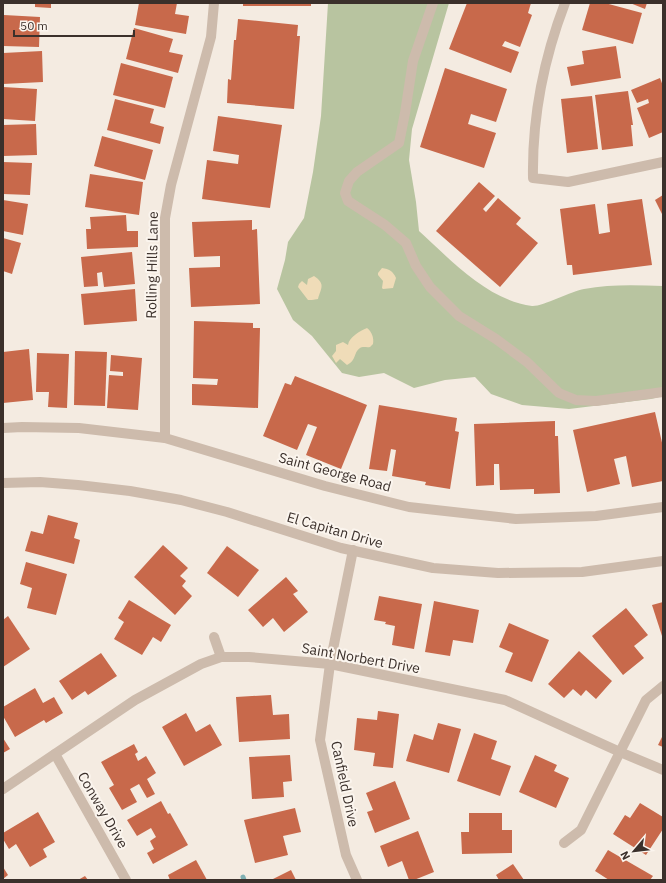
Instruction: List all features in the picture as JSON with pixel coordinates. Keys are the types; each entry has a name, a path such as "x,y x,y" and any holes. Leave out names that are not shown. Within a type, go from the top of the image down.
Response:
{"street":[{"name":"Rolling Hills Lane","path":"165,438 165,218 172,185 211,38 214,3"},
{"path":"433,3 413,61 399,143 357,172 349,181 345,192 348,201 385,225 406,243 416,266 430,287 459,316 496,339 527,362 559,393 576,400 596,402 663,392"},
{"path":"566,3 559,21 541,87 533,151 534,178 568,182 663,162"},
{"name":"Saint George Road","path":"3,428 79,428 165,438 325,486 409,507 516,519 596,516 663,507"},
{"name":"El Capitan Drive","path":"3,483 40,482 78,485 130,491 180,500 227,512 340,548 433,568 498,573 582,572 663,560"},
{"name":"Canfield Drive","path":"353,550 330,664 320,740 346,855 357,880"},
{"path":"214,637 221,657"},
{"name":"Saint Norbert Drive","path":"3,789 135,700 201,664 221,657 249,657 330,664 505,700 663,770"},
{"path":"564,843 581,830 646,700 663,686"},
{"name":"Conway Drive","path":"55,754 126,880"}],"green space":[{"path":"328,3 449,3 412,129 409,160 419,231 457,266 485,287 500,296 532,306 542,304 579,290 594,287 623,285 663,286 663,396 651,399 569,409 522,405 491,394 475,377 445,380 414,388 384,373 359,377 342,373 312,336 293,320 277,289 288,242 304,218 313,172 321,116"}],"sand":[{"path":"382,268 387,269 394,274 396,278 393,288 382,288 383,281 378,273"},
{"path":"314,276 320,281 322,286 318,299 308,300 298,287 302,281 307,285 308,279"},
{"path":"367,328 372,335 373,344 370,347 360,348 356,352 354,359 347,365 340,359 336,363 332,356 336,351 336,345 343,342 348,345 350,339"}],"building":[{"path":"35,3 51,3 51,8 35,7"},
{"path":"139,3 177,3 175,14 189,16 186,34 135,25"},
{"path":"243,3 311,3 311,6 243,6"},
{"path":"467,3 531,3 528,13 532,15 520,47 505,41 502,46 519,52 511,73 449,49"},
{"path":"590,3 605,3 642,13 633,44 582,30"},
{"path":"630,3 647,3 645,9"},
{"path":"4,15 40,17 39,47 3,46"},
{"path":"238,19 298,25 297,36 300,36 294,109 227,103 228,79 231,80 234,40 236,40"},
{"path":"134,28 173,39 169,52 183,55 178,73 126,59"},
{"path":"616,46 621,78 571,86 567,67 584,64 582,51"},
{"path":"42,51 43,82 3,84 3,53"},
{"path":"121,63 173,77 165,108 113,95"},
{"path":"445,68 507,89 496,122 471,114 468,124 496,133 484,168 420,147"},
{"path":"660,78 663,86 663,132 649,138 637,108 649,103 648,99 637,103 631,90"},
{"path":"3,87 37,89 35,121 3,119"},
{"path":"628,91 633,125 631,125 633,146 602,150 595,95"},
{"path":"592,96 598,149 567,153 561,99"},
{"path":"115,99 154,109 150,123 164,127 160,144 107,130"},
{"path":"218,116 282,125 270,208 202,199 207,160 238,164 239,155 213,151"},
{"path":"36,124 37,155 3,156 3,125"},
{"path":"102,136 153,150 145,180 94,166"},
{"path":"3,162 32,163 30,195 3,194"},
{"path":"90,174 143,182 139,215 85,207"},
{"path":"479,182 495,196 483,209 486,212 498,198 521,218 516,224 538,243 500,287 436,231"},
{"path":"663,195 663,216 655,200"},
{"path":"642,199 652,265 573,275 572,265 567,265 560,209 595,204 599,234 610,232 607,204"},
{"path":"3,200 28,204 23,235 3,231"},
{"path":"126,215 127,231 138,231 138,247 87,249 86,229 91,229 90,217"},
{"path":"252,220 252,230 257,229 260,304 191,307 189,268 220,267 220,256 194,257 192,222"},
{"path":"3,238 21,243 12,274 3,271"},
{"path":"132,252 135,284 104,287 102,272 97,273 98,286 84,287 81,257"},
{"path":"135,289 137,321 84,325 81,294"},
{"path":"194,321 253,323 253,328 260,328 258,408 192,405 192,384 217,385 218,379 193,378"},
{"path":"29,349 33,400 3,403 3,352"},
{"path":"75,351 107,352 105,406 74,405"},
{"path":"37,353 69,354 67,408 48,407 49,392 36,392"},
{"path":"111,355 142,358 138,410 107,408 109,375 123,376 123,372 110,371"},
{"path":"295,376 367,405 341,469 306,455 317,427 308,424 297,450 263,436 285,383 291,385"},
{"path":"379,405 457,418 455,431 459,432 450,489 425,485 426,482 392,476 396,450 391,449 387,471 369,469"},
{"path":"655,412 663,447 663,481 632,487 626,456 614,459 620,484 587,492 573,430"},
{"path":"555,421 555,436 558,436 560,493 534,494 534,489 500,490 499,464 494,464 494,485 476,486 474,424"},
{"path":"48,515 78,523 74,538 80,540 74,564 25,551 31,531 43,534"},
{"path":"163,545 188,568 180,576 186,581 182,586 192,596 175,615 134,577"},
{"path":"227,546 259,570 238,597 207,573"},
{"path":"26,562 67,574 56,615 27,608 32,588 20,584"},
{"path":"286,577 298,591 293,594 308,612 284,632 273,618 263,627 248,610"},
{"path":"379,596 422,604 414,649 392,645 395,626 385,624 386,622 374,620"},
{"path":"129,600 171,625 161,642 153,637 142,655 114,639 124,622 118,618"},
{"path":"434,601 479,610 473,643 453,640 450,656 425,652"},
{"path":"663,602 663,639 652,605"},
{"path":"626,608 648,635 634,646 644,658 623,675 592,636"},
{"path":"8,616 30,649 3,667 3,620"},
{"path":"509,623 549,640 532,682 505,672 513,653 499,647"},
{"path":"579,651 612,681 596,699 586,690 581,696 573,689 564,698 548,684"},
{"path":"101,653 117,676 88,695 85,691 72,700 59,681"},
{"path":"35,688 43,703 54,697 63,713 46,723 44,720 15,737 3,716 3,707"},
{"path":"271,695 273,715 289,714 290,739 239,742 236,697"},
{"path":"378,711 399,714 393,768 373,766 375,753 354,750 357,718 377,720"},
{"path":"186,713 196,732 210,724 222,745 184,766 162,727"},
{"path":"438,723 461,729 449,773 406,761 414,734 433,740"},
{"path":"474,733 497,741 491,759 511,766 500,796 457,781"},
{"path":"663,735 663,747 658,745"},
{"path":"3,738 10,749 3,753"},
{"path":"134,744 138,752 135,754 138,761 146,756 156,773 147,779 155,794 147,798 139,784 130,789 137,802 122,810 109,788 114,785 101,762"},
{"path":"290,755 292,781 283,782 284,797 252,799 249,757"},
{"path":"535,755 557,765 554,771 569,778 556,808 519,792"},
{"path":"395,781 410,819 375,833 367,812 373,810 366,793"},
{"path":"161,801 168,814 170,813 188,845 153,864 147,853 154,849 150,841 156,837 151,828 137,836 127,820"},
{"path":"640,803 663,817 663,829 646,855 613,834 625,815 630,818"},
{"path":"295,808 301,832 283,836 288,855 255,863 244,820"},
{"path":"38,812 55,842 43,849 47,857 30,867 16,844 9,849 3,839 3,833"},
{"path":"469,813 502,813 502,830 512,830 512,853 462,854 461,832 469,832"},
{"path":"418,831 434,872 414,880 409,880 402,861 388,867 380,846"},
{"path":"608,850 653,876 650,880 609,880 595,871"},
{"path":"196,860 207,880 170,880 168,875"},
{"path":"513,864 524,880 499,880 496,875"},
{"path":"3,867 8,875 3,879"},
{"path":"291,870 296,880 271,880"},
{"path":"85,876 88,880 78,880"}]}
